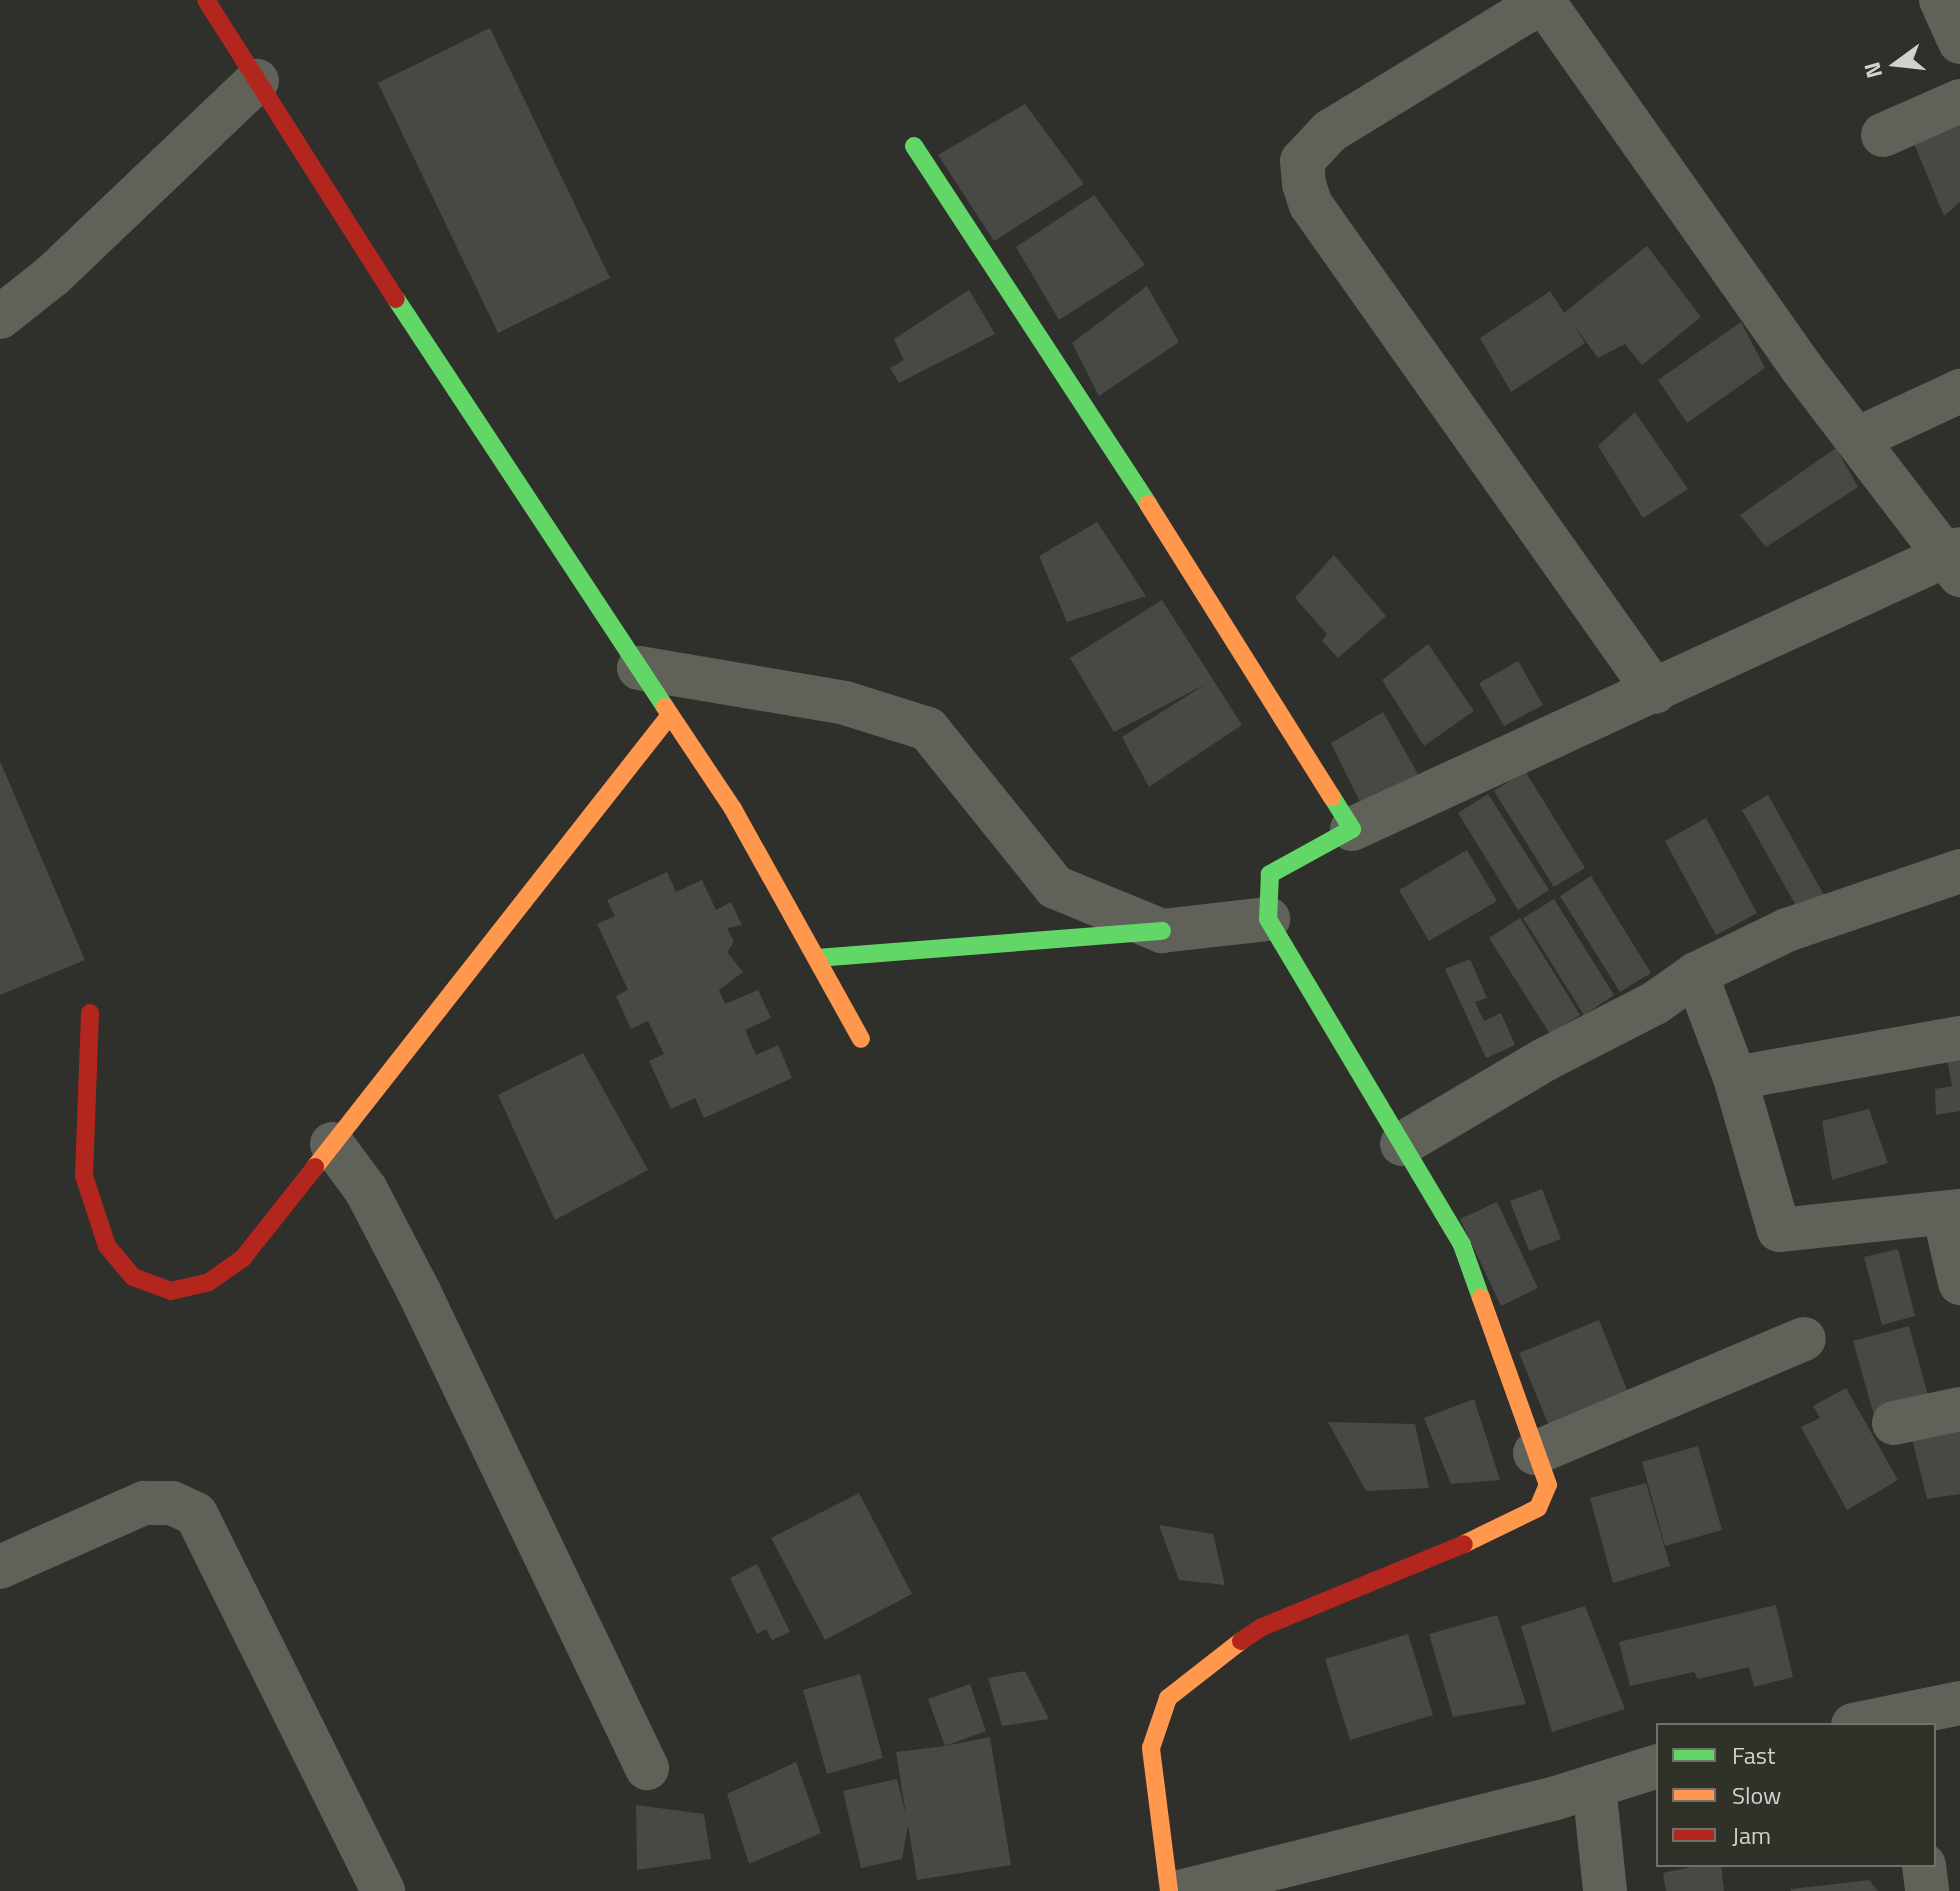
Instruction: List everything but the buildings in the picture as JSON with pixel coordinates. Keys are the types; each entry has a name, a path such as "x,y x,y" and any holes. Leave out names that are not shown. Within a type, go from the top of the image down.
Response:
{"street":[{"path":"206,0 288,136 733,809 861,1039"},
{"path":"1941,0 1960,42"},
{"path":"1169,1891 1151,1748 1168,1698 1205,1664 1262,1627 1510,1525 1538,1508 1548,1485 1462,1245 1268,919 1270,874 1352,829 1955,559 1857,439 1544,1 1330,131 1302,161 1304,184 1311,205 1655,692"},
{"path":"0,317 52,276 257,81"},
{"path":"1883,135 1960,101"},
{"path":"914,146 1063,369 1352,829"},
{"path":"1857,439 1960,391"},
{"path":"639,668 845,703 928,729 1055,887 1162,931"},
{"path":"90,1013 84,1176 107,1246 133,1277 171,1291 209,1282 243,1258 670,715"},
{"path":"1402,1144 1546,1059 1655,1003 1696,974 1787,930 1960,871"},
{"path":"817,958 1162,931 1268,919"},
{"path":"1696,974 1735,1078 1779,1230 1952,1212 1960,1283"},
{"path":"1735,1078 1960,1038"},
{"path":"332,1144 366,1190 419,1292 647,1768"},
{"path":"1535,1453 1804,1339"},
{"path":"1894,1423 1960,1409"},
{"path":"0,1567 144,1503 172,1503 196,1514 383,1891"},
{"path":"1871,1723 1907,1719 1960,1703"},
{"path":"1183,1891 1594,1786 1656,1767"},
{"path":"1594,1786 1605,1891"},
{"path":"1924,1867 1927,1891"}],"traffic: fast":[{"path":"914,146 1148,504"},
{"path":"396,299 665,707"},
{"path":"1332,797 1352,829 1270,874 1268,919 1462,1245 1481,1298"},
{"path":"817,958 1162,931"}],"traffic: slow":[{"path":"1148,504 1332,797"},
{"path":"665,707 733,809 861,1039"},
{"path":"315,1167 670,715"},
{"path":"1464,1544 1538,1508 1548,1485 1481,1298"},
{"path":"1169,1891 1151,1748 1168,1698 1241,1641"}],"traffic: jam":[{"path":"206,0 396,299"},
{"path":"90,1013 84,1176 107,1246 133,1277 171,1291 209,1282 243,1258 315,1167"},
{"path":"1241,1641 1262,1627 1464,1544"}]}
